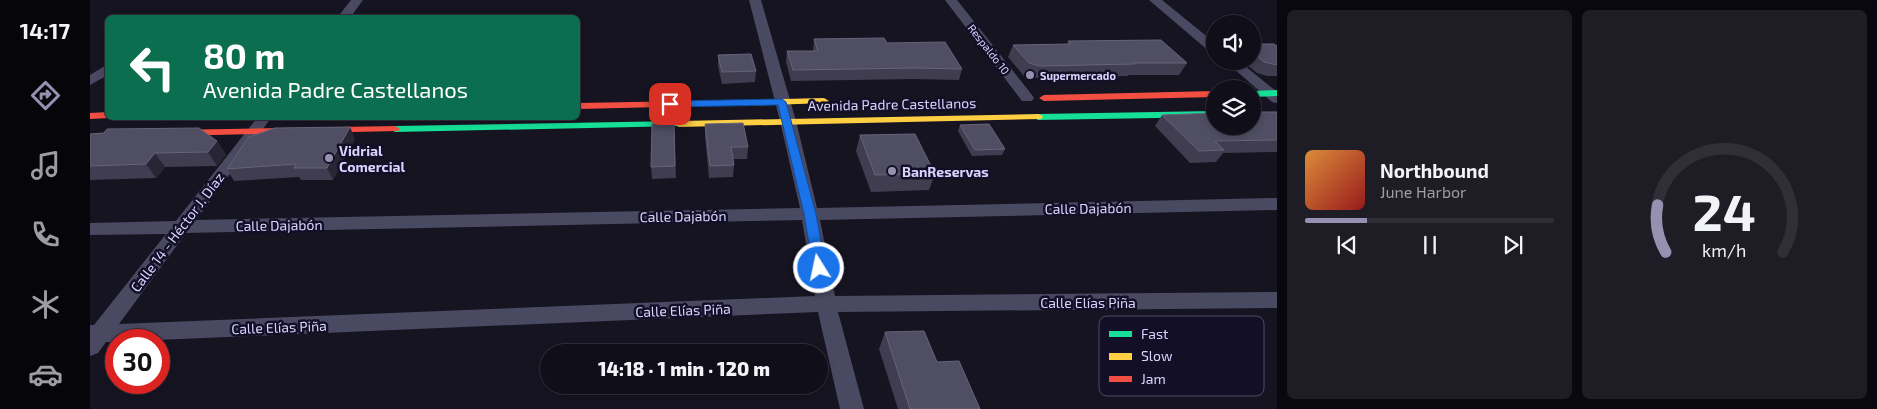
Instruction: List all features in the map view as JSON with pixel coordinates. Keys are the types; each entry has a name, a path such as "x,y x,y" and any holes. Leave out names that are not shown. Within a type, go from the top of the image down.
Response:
{"main road":[{"path":"1022,98 1206,94"},
{"path":"1261,94 1275,95"},
{"name":"Avenida Padre Castellanos","path":"580,106 831,101"},
{"name":"Avenida Padre Castellanos","path":"158,134 259,124 602,127 788,121 1206,114"},
{"path":"90,116 105,115"}],"street":[{"path":"346,15 358,0"},
{"path":"755,0 788,121 810,214 826,304 852,409"},
{"name":"Respaldo 10","path":"952,0 1022,98"},
{"path":"1155,0 1206,42"},
{"path":"90,81 105,70"},
{"path":"1242,70 1275,95"},
{"name":"Calle 14 - Héctor J. Díaz","path":"93,338 259,124"},
{"name":"Calle Dajabón","path":"90,229 1277,204"},
{"name":"Calle Elías Piña","path":"93,338 826,304 1277,300"}],"building":[{"path":"884,38 887,43 945,42 962,69 793,70 787,51 818,51 814,39"},
{"path":"1161,40 1187,63 1040,66 1029,63 1013,45 1071,44 1068,41"},
{"path":"1261,44 1274,44 1277,46 1277,65 1261,60"},
{"path":"751,54 756,71 722,72 718,55"},
{"path":"1261,112 1277,112 1277,140 1215,141 1224,150 1199,151 1162,115 1206,113 1206,135 1261,135"},
{"path":"674,123 675,166 651,167 652,124"},
{"path":"743,123 748,147 731,147 734,165 710,166 705,124"},
{"path":"989,124 1005,149 975,150 960,125"},
{"path":"350,127 327,168 294,168 296,164 227,169 249,137 275,128"},
{"path":"199,128 217,141 208,152 155,153 146,164 90,166 90,134 104,133 107,129"},
{"path":"915,134 935,174 875,175 860,135"},
{"path":"924,331 937,362 959,361 980,409 910,409 885,332"}],"traffic: fast":[{"path":"1261,94 1277,93"},
{"path":"1038,117 1206,114"},
{"path":"395,129 679,124"}],"traffic: slow":[{"path":"744,103 824,101"},
{"path":"679,124 1038,117"}],"traffic: jam":[{"path":"1044,98 1206,94"},
{"path":"580,106 744,103"},
{"path":"90,116 105,115"},
{"path":"169,133 395,129"}],"place":[{"name":"Supermercado","path":"1030,75"},
{"name":"Vidrial Comercial","path":"329,158"},
{"name":"BanReservas","path":"892,171"}],"route":[{"path":"670,104 782,102 810,214 819,268"}]}
